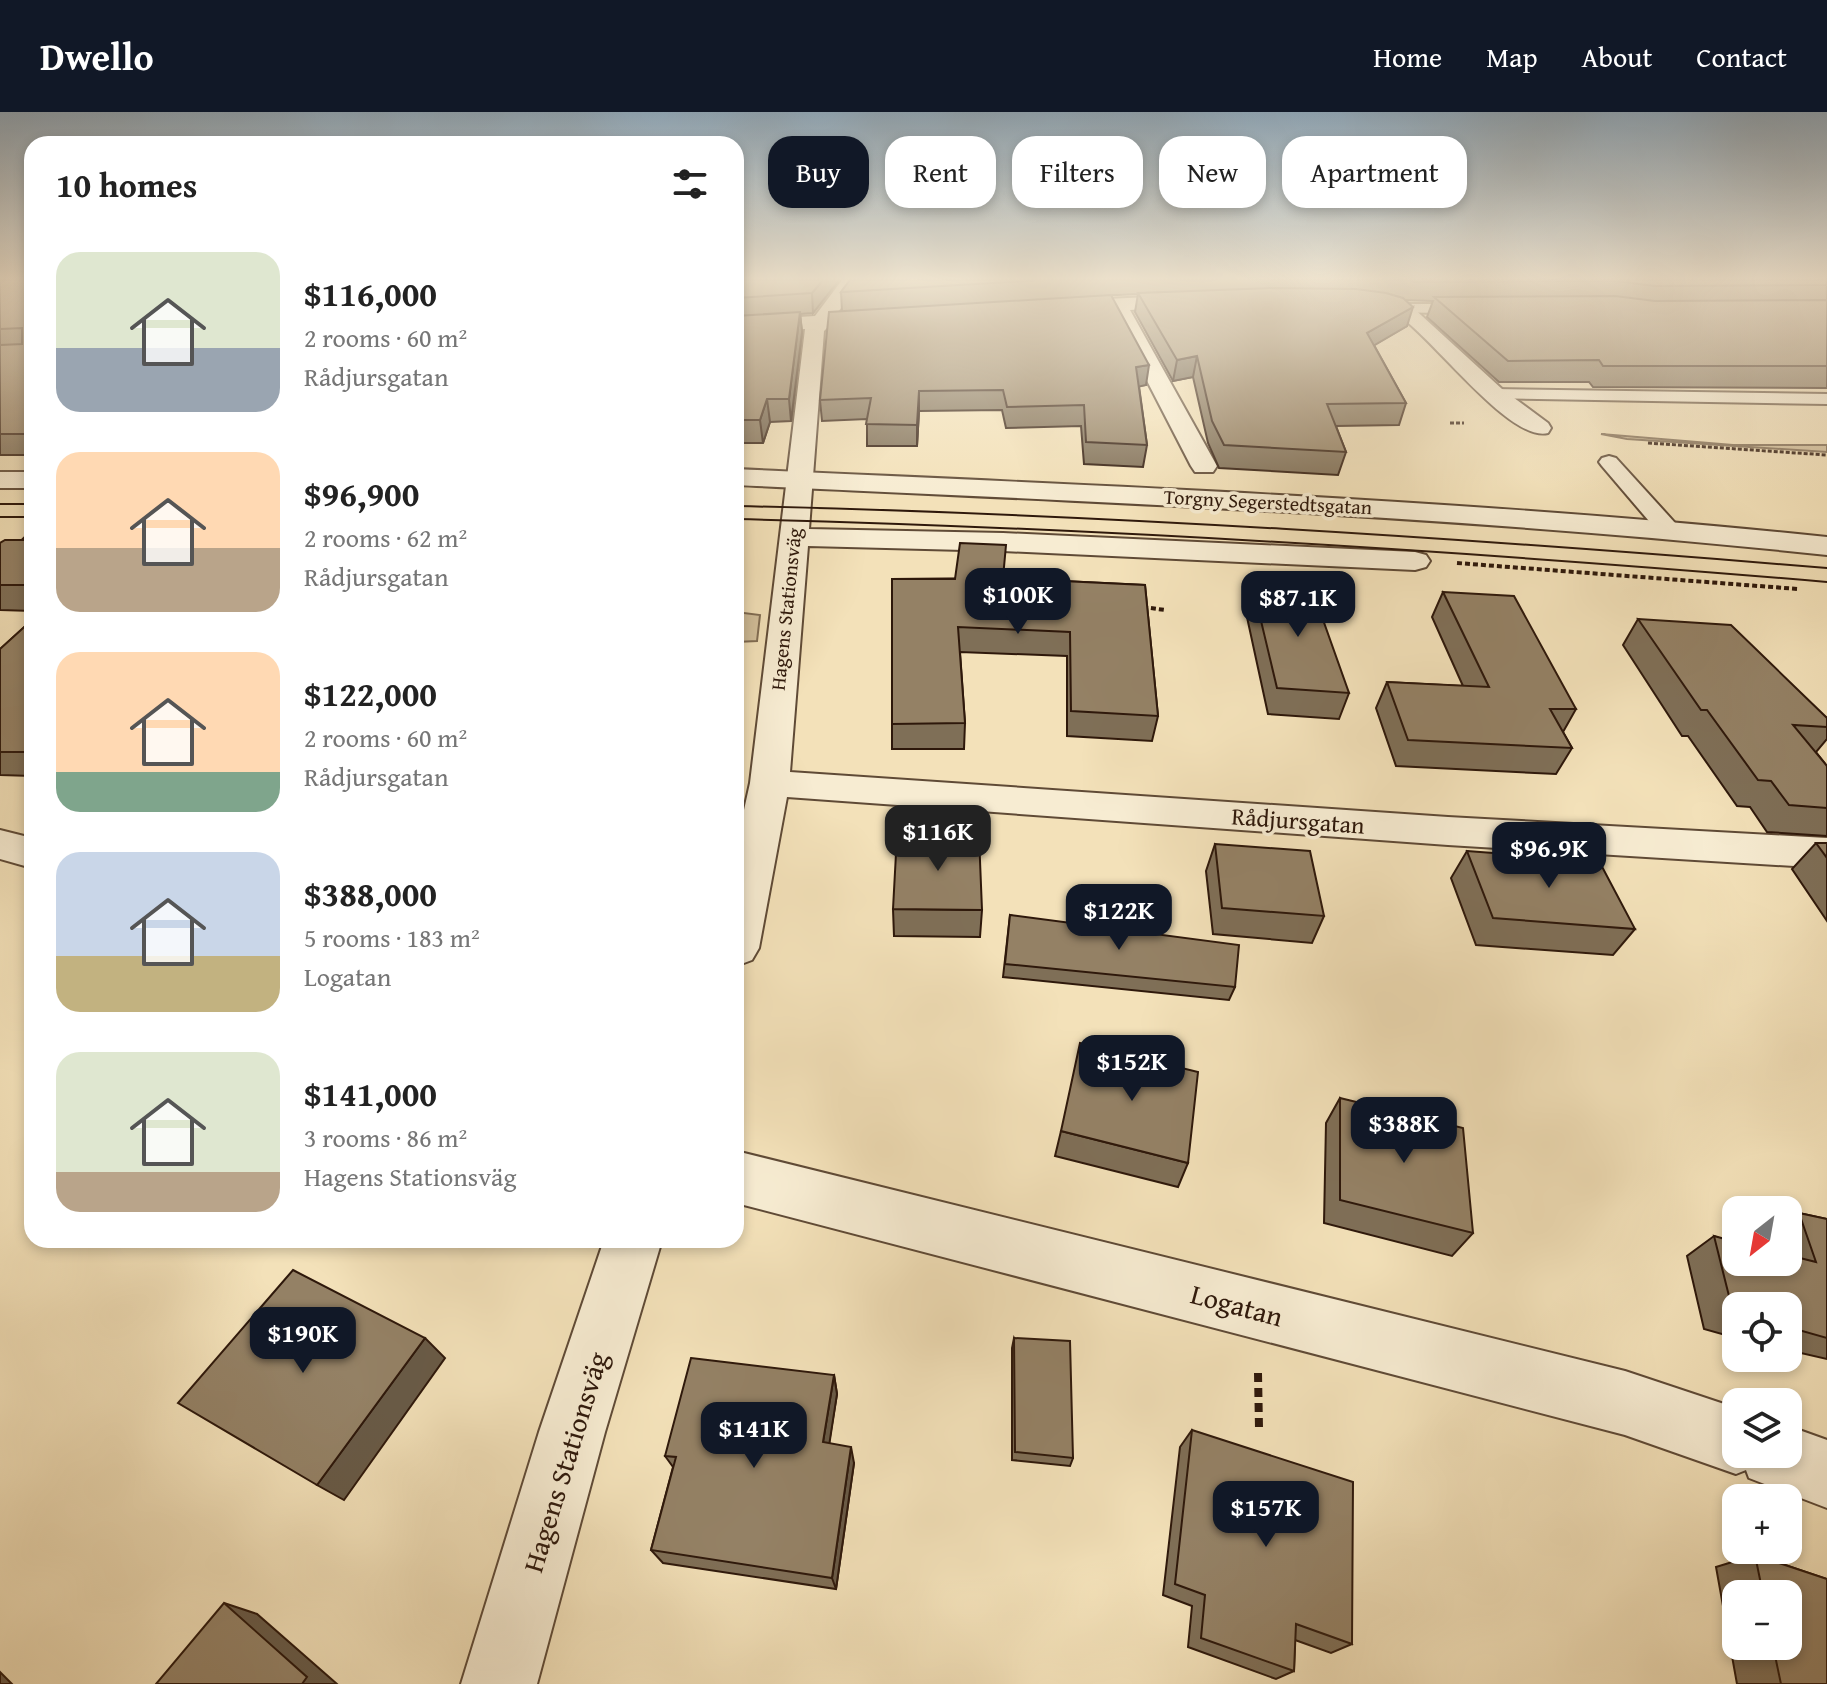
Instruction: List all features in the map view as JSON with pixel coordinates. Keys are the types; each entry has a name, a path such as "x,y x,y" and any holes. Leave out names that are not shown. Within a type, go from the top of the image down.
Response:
{"street":[{"name":"Hagens Stationsväg","path":"744,909 770,783 812,353"},
{"path":"1144,353 1204,466"},
{"path":"1450,353 1494,394 1539,428"},
{"name":"Torgny Segerstedtsgatan","path":"744,477 1358,506 1817,543"},
{"path":"0,480 24,480"},
{"path":"795,537 1003,542 1415,561"},
{"name":"Rådjursgatan","path":"770,783 1459,832 1827,853"},
{"path":"0,844 24,851"},
{"name":"Logatan","path":"744,1179 1625,1403 1722,1436"},
{"name":"Hagens Stationsväg","path":"499,1684 572,1432 630,1248"},
{"path":"1802,1465 1827,1474"}],"lane":[{"path":"1494,394 1827,399"},
{"path":"1609,462 1668,529"}],"path":[{"path":"1639,443 1827,455"},
{"path":"11,550 24,538"},
{"path":"1415,561 1606,572 1811,590"},
{"path":"1133,605 1165,610"},
{"path":"1780,1564 1784,1580"}],"shaded area":[{"path":"1601,434 1733,445 1827,445 1827,452 1627,439"},
{"path":"744,613 760,615 757,641 744,642"}],"building":[{"path":"0,353 24,353 24,434 0,434"},
{"path":"744,353 795,353 789,399 767,399 760,420 744,420"},
{"path":"825,353 1143,353 1149,365 1136,367 1147,445 1086,442 1084,405 1007,407 1003,390 919,391 917,425 866,424 871,398 820,400"},
{"path":"1173,353 1378,353 1406,403 1327,404 1346,452 1224,445 1212,421 1197,356 1177,360"},
{"path":"1499,353 1827,353 1827,366 1603,366 1599,360 1508,361"},
{"path":"24,540 24,585 0,585 0,543"},
{"path":"960,543 1006,545 1003,578 1145,585 1158,716 1071,711 1070,632 958,627 965,723 892,724 892,579 955,579"},
{"path":"1252,583 1311,586 1349,693 1277,688"},
{"path":"1443,592 1514,596 1576,709 1550,709 1572,748 1408,740 1387,682 1489,687"},
{"path":"1638,619 1731,625 1827,718 1827,727 1793,725 1827,766 1827,808 1789,805 1771,781 1758,780 1707,710 1701,710"},
{"path":"24,627 24,752 0,752 0,649"},
{"path":"897,835 979,836 982,910 893,909"},
{"path":"1816,843 1827,843 1827,858"},
{"path":"1215,844 1310,851 1324,916 1222,908"},
{"path":"1467,851 1599,861 1635,929 1493,918"},
{"path":"1010,915 1239,945 1235,987 1005,964"},
{"path":"1080,1043 1198,1072 1188,1163 1061,1131"},
{"path":"1340,1098 1463,1128 1473,1233 1340,1200"},
{"path":"1802,1214 1827,1219 1827,1338 1802,1331 1802,1292 1728,1292 1724,1276 1802,1276 1802,1258 1816,1262"},
{"path":"1714,1236 1722,1238 1722,1268"},
{"path":"293,1270 425,1338 317,1485 178,1403"},
{"path":"1014,1338 1070,1341 1073,1458 1015,1452"},
{"path":"691,1358 834,1375 823,1442 851,1447 832,1578 651,1550 676,1457 665,1456"},
{"path":"1192,1430 1353,1482 1352,1644 1296,1624 1294,1671 1201,1638 1205,1595 1175,1584"},
{"path":"1757,1564 1782,1564 1827,1579 1827,1684 1781,1684 1776,1660 1802,1660 1802,1580 1760,1580"},
{"path":"224,1603 307,1677 302,1684 156,1684"}],"tram line":[{"path":"0,504 24,504"},
{"path":"744,506 1009,515 1282,529 1827,568"},
{"path":"0,517 24,517"},
{"path":"744,519 1009,528 1282,542 1827,582"}]}
